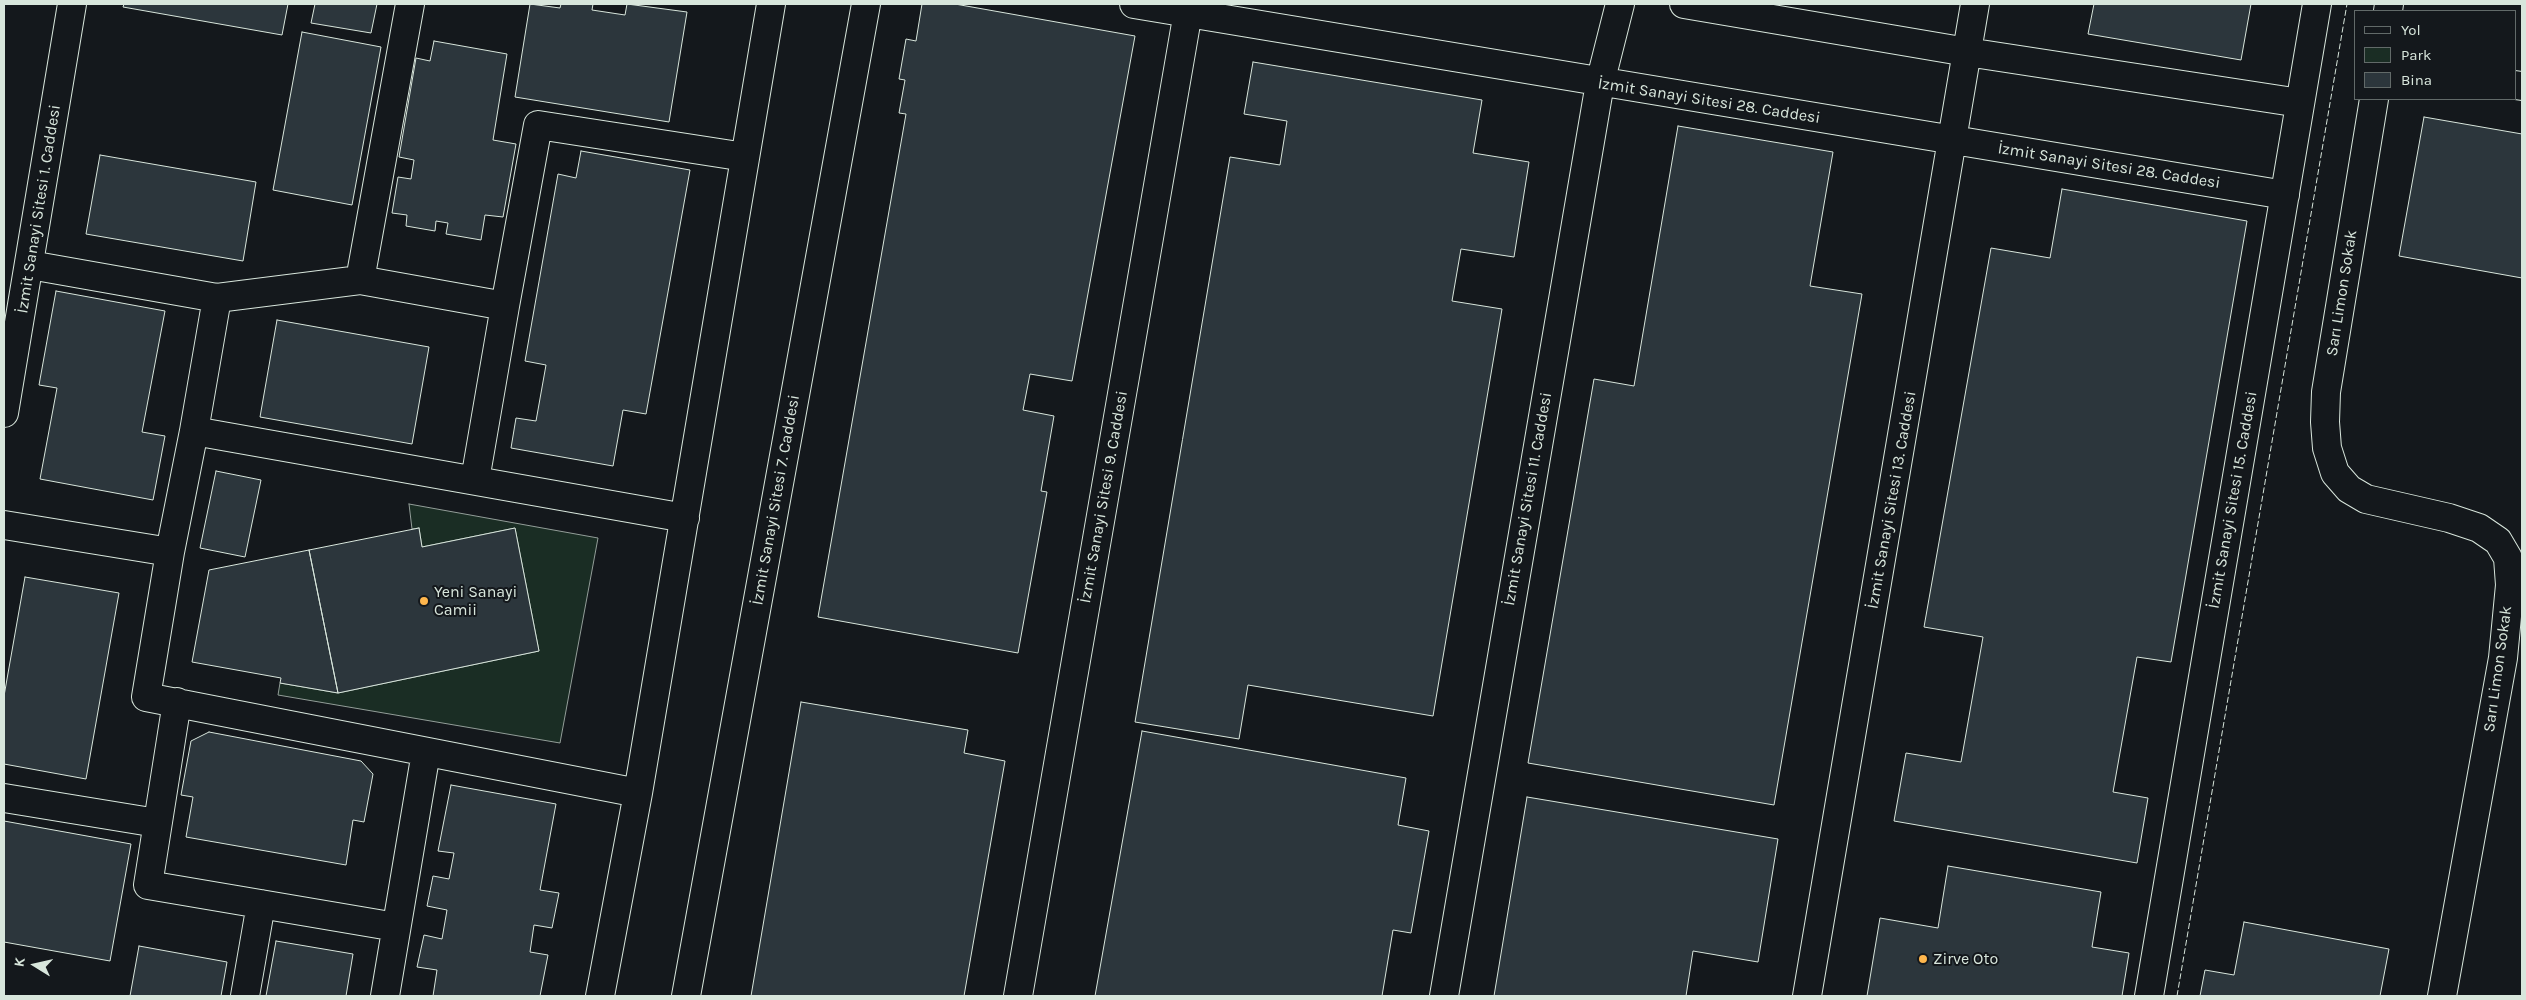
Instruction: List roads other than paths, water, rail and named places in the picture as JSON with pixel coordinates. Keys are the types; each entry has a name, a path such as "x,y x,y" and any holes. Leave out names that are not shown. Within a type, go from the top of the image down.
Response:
{"street":[{"name":"İzmit Sanayi Sitesi 1. Caddesi","path":"4,413 72,4"},
{"path":"360,280 410,4"},
{"path":"600,996 638,794 771,4"},
{"name":"İzmit Sanayi Sitesi 7. Caddesi","path":"686,996 866,4"},
{"name":"İzmit Sanayi Sitesi 28. Caddesi","path":"1134,4 1195,8 1600,83 2285,194"},
{"name":"İzmit Sanayi Sitesi 11. Caddesi","path":"1444,996 1600,83 1620,4"},
{"path":"1684,4 1967,52 2300,103"},
{"name":"İzmit Sanayi Sitesi 13. Caddesi","path":"1807,996 1954,141 1975,4"},
{"name":"İzmit Sanayi Sitesi 15. Caddesi","path":"2149,996 2317,4"},
{"name":"İzmit Sanayi Sitesi 9. Caddesi","path":"1018,996 1195,8"},
{"name":"Sarı Limon Sokak","path":"2374,100 2326,392 2325,422 2327,448 2335,472 2350,489 2366,498 2449,518 2479,528 2498,541 2508,558 2509,576 2502,658 2442,996"},
{"path":"475,480 538,125 745,157"},
{"path":"30,265 217,298 360,280 505,306"},
{"path":"217,298 194,431 170,552 146,697 638,794"},
{"path":"194,431 685,518"},
{"path":"4,525 170,552"},
{"path":"177,702 148,885 396,926"},
{"path":"385,996 426,752"},
{"path":"4,798 157,824"},
{"path":"245,996 261,904"}],"place":[{"name":"Yeni Sanayi Camii","path":"424,601"},
{"name":"Zirve Oto","path":"1923,959"}]}
